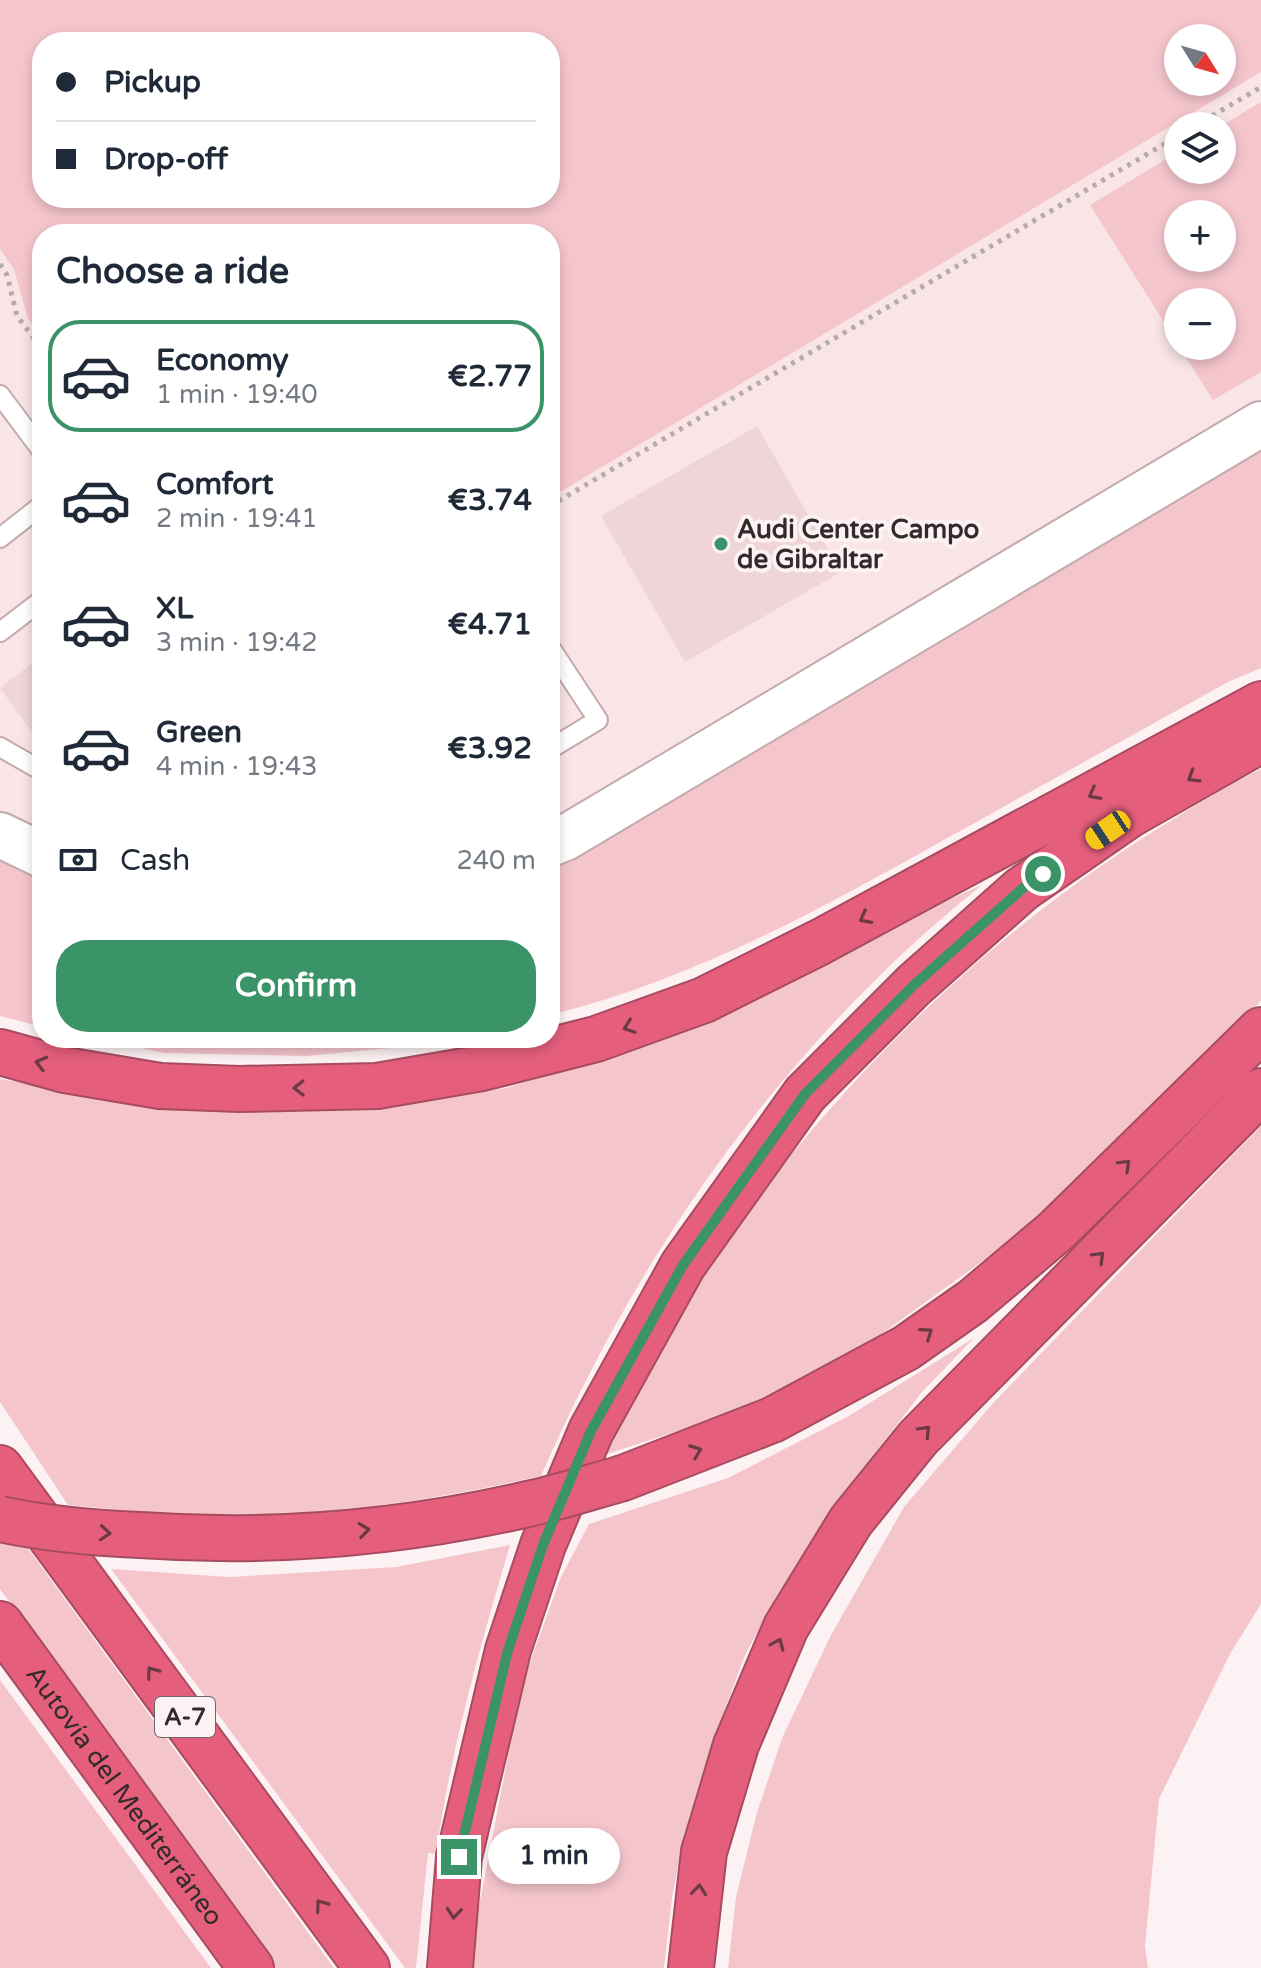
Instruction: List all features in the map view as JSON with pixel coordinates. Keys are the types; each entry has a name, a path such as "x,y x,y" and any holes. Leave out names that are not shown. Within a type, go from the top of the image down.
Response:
{"highway":[{"path":"0,1052 65,1070 160,1086 239,1089 377,1086 482,1068 596,1039 704,1000 794,955 1261,704"},
{"path":"450,1968 459,1857 508,1650 543,1545 591,1431 683,1265 805,1094 914,985 1022,889 1129,815 1261,740"},
{"path":"0,1519 86,1532 210,1540 337,1533 461,1517 530,1504 623,1478 772,1420 917,1341 973,1301 1056,1231 1261,1030"},
{"path":"691,1968 704,1852 736,1745 786,1627 851,1521 918,1438 1261,1091"},
{"name":"A-7","path":"0,1468 367,1968"},
{"name":"Autovía del Mediterráneo","path":"0,1624 251,1968"}],"street":[{"path":"560,839 1261,424"},
{"path":"0,835 32,850"}],"lane":[{"path":"0,395 32,438"},
{"path":"0,538 32,513"},
{"path":"0,632 32,608"},
{"path":"560,665 598,720 560,743"},
{"path":"0,747 32,765"}],"path":[{"path":"1219,112 1261,87"},
{"path":"560,500 1164,144"},
{"path":"0,264 7,275 17,316 32,336"}],"shaded area":[{"path":"0,0 1261,0 1261,595 560,940 560,224 32,224 32,913 0,903"},
{"path":"0,0 1261,0 1261,72 1236,87 1236,24 1164,24 1164,96 1221,96 1194,112 1164,112 1164,130 560,492 560,224 32,224 32,324 14,269 0,249"},
{"path":"1261,102 1261,372 1213,400 1188,360 1236,360 1236,288 1164,288 1164,322 1090,205 1164,160 1164,184 1236,184 1236,117"},
{"path":"1261,441 1261,668 1228,682 895,867 752,942 653,983 560,1012 560,855"},
{"path":"1261,769 1261,1001 1042,1218 876,1338 760,1400 604,1455 679,1315 712,1261 775,1175 874,1061 928,1007 1043,909 1167,823"},
{"path":"0,849 32,863 32,1024 0,1016"},
{"path":"982,885 911,946 845,1011 783,1080 726,1154 673,1230 624,1309 580,1392 541,1476 385,1505 266,1516 187,1516 68,1505 0,1402 0,1079 136,1103 244,1112 389,1108 506,1088 639,1048 758,998 917,914"},
{"path":"141,1048 390,1048 306,1056 164,1053"},
{"path":"1261,1126 1261,1604 1230,1654 1159,1799 1145,1946 1148,1968 728,1968 736,1897 757,1812 783,1736 831,1635 904,1507 994,1402"},
{"path":"974,1338 922,1392 849,1487 777,1597 745,1655 708,1755 684,1834 672,1898 664,1968 474,1968 477,1916 522,1684 561,1577 589,1524 728,1478 847,1417"},
{"path":"0,1510 334,1968 275,1968 0,1589"},
{"path":"510,1545 458,1737 436,1854 428,1853 416,1968 405,1968 111,1569 229,1577 396,1567"},
{"path":"0,1680 211,1968 0,1968"}],"building":[{"name":"Audi Center Campo de Gibraltar","path":"757,426 841,572 685,662 601,516"},
{"path":"32,664 32,731 0,688"}],"place":[{"name":"Audi Center Campo de Gibraltar","path":"721,544"}],"route":[{"path":"459,1857 508,1650 543,1545 591,1431 683,1265 805,1094 914,985 1043,874"}]}
